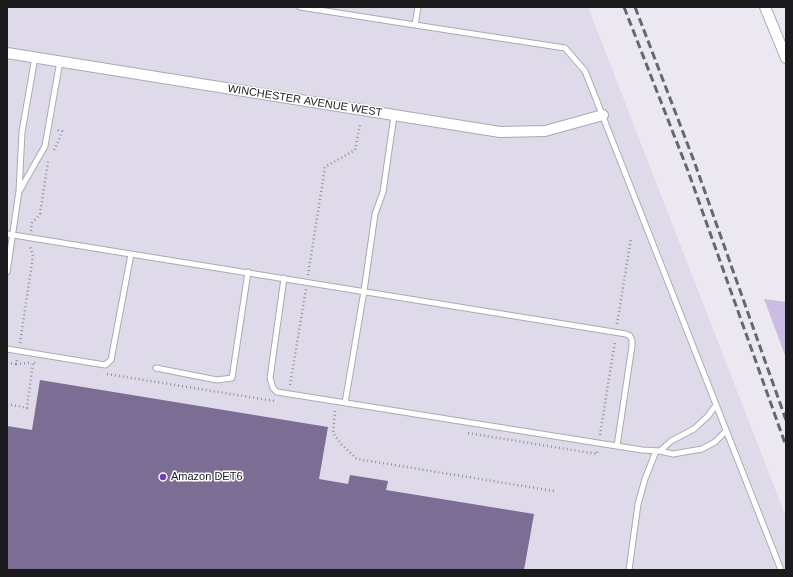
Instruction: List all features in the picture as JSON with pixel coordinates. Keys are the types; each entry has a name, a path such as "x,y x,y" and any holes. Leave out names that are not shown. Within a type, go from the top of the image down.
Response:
{"street":[{"path":"765,7 786,58"},
{"name":"WINCHESTER AVENUE WEST","path":"7,52 489,131 544,131 603,115"}],"lane":[{"path":"300,7 565,48 585,71 780,570"},
{"path":"415,25 418,7"},
{"path":"7,272 10,234 19,191 22,132 35,57"},
{"path":"19,191 44,146 60,61"},
{"path":"345,403 364,291 375,214 383,192 394,116"},
{"path":"10,234 616,331 626,334 630,336 632,346 617,446"},
{"path":"7,349 105,365 111,360 132,254"},
{"path":"156,368 217,380 232,378 248,272"},
{"path":"284,278 270,378 273,388 277,392 673,454 702,450 715,442 726,431"},
{"path":"629,570 638,504 645,479 658,451 694,429 708,416 716,405"}],"path":[{"path":"103,374 287,404 325,166 355,150 360,125"},
{"path":"467,433 597,454 631,238"},
{"path":"7,404 27,408 33,362"},
{"path":"16,364 33,362 41,364"},
{"path":"328,410 340,412"},
{"path":"335,411 333,433 341,444 357,459 554,491"}],"shaded area":[{"path":"7,7 588,7 786,517 786,570 7,570"},
{"path":"764,299 786,302 786,358"}],"building":[{"name":"Amazon DET6","path":"40,380 328,427 319,479 348,484 350,475 388,481 386,490 534,514 524,570 7,570 7,426 32,430"}],"railway":[{"path":"624,7 688,171 786,446"},
{"path":"635,7 694,161 786,420"}],"place":[{"name":"Amazon DET6","path":"163,477"}]}
